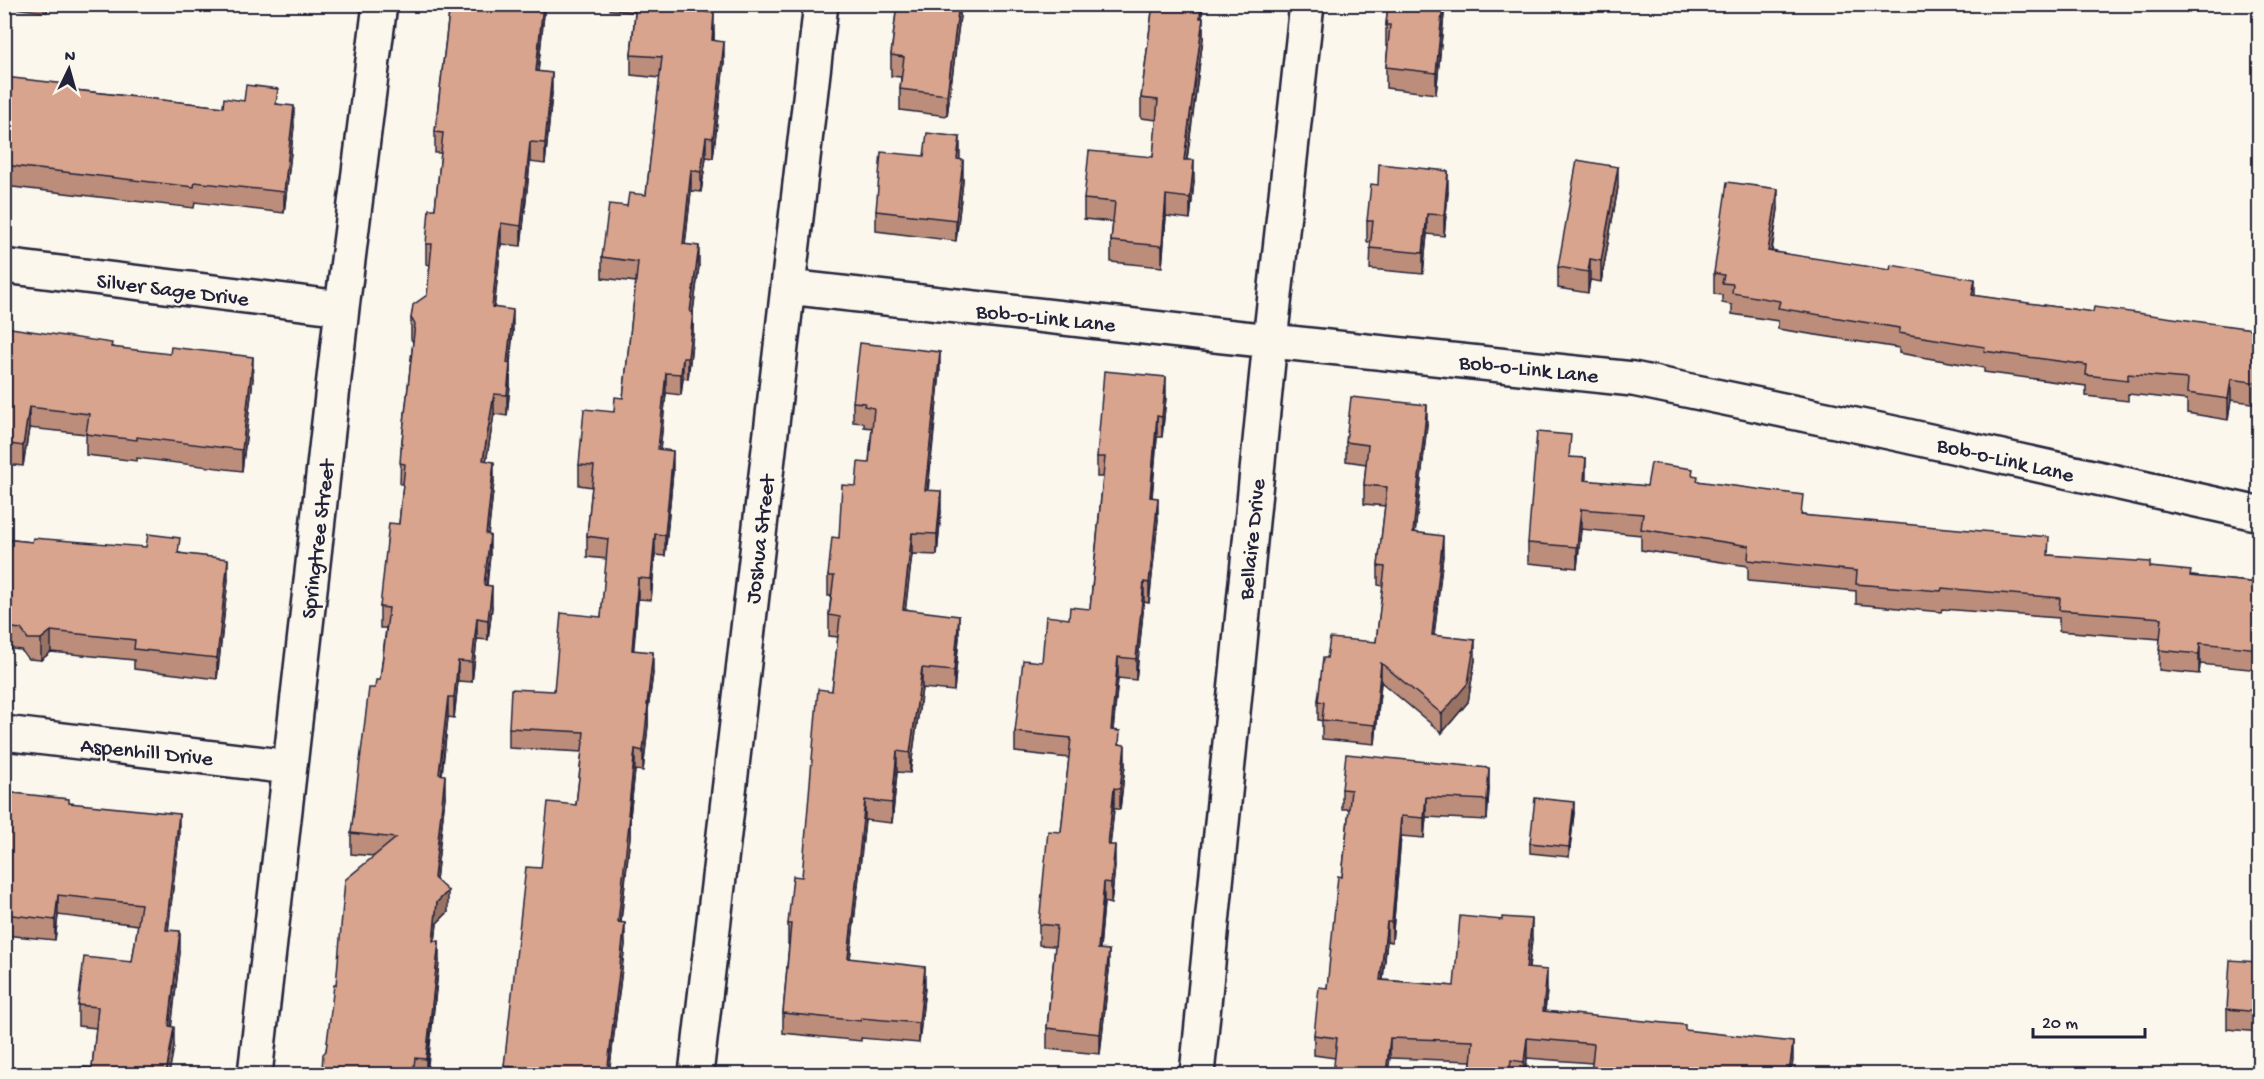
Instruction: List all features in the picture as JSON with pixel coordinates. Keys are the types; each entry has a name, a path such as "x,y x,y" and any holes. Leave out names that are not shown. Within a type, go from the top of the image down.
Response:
{"street":[{"name":"Springtree Street","path":"255,1074 342,308 380,4"},
{"name":"Joshua Street","path":"696,1074 821,4"},
{"name":"Bellaire Drive","path":"1197,1074 1270,341 1307,4"},
{"name":"Silver Sage Drive","path":"4,266 342,308"},
{"name":"Bob-o-Link Lane","path":"788,287 1633,379 1889,432 2259,514"},
{"name":"Aspenhill Drive","path":"4,733 289,767"}],"building":[{"path":"450,4 543,4 536,71 552,73 545,143 530,142 521,226 501,223 492,307 513,310 507,363 510,364 507,395 494,394 483,460 494,462 486,534 490,535 484,585 492,586 488,620 477,618 472,662 458,661 454,697 448,697 439,774 445,775 434,878 448,891 437,902 433,941 439,941 426,1059 415,1058 413,1074 328,1074 322,1069 323,1054 326,1051 334,985 336,985 345,880 396,838 351,833 369,688 375,688 376,680 380,680 389,608 380,607 389,523 399,524 405,464 400,463 401,450 415,324 411,318 413,305 427,295 432,244 426,244 429,209 435,209 443,133 435,132"},
{"path":"636,4 707,4 706,12 714,13 712,40 724,42 713,138 706,137 701,172 691,170 683,244 699,246 690,312 693,312 688,358 683,358 681,374 666,373 658,449 673,451 665,535 655,534 651,579 638,578 632,650 653,652 643,751 635,749 628,815 630,815 618,922 625,923 607,1074 514,1074 514,1067 504,1066 526,867 541,868 548,802 576,805 584,732 509,728 511,689 554,691 561,613 601,617 608,539 587,536 594,466 579,465 584,409 614,412 615,397 623,398 638,262 602,257 609,204 627,206 629,193 646,195 662,57 631,55"},
{"path":"897,4 959,4 947,95 900,89 904,57 891,55"},
{"path":"1153,4 1201,4 1200,18 1203,18 1184,160 1194,160 1190,198 1166,195 1162,246 1111,241 1115,202 1084,199 1089,151 1153,157 1158,100 1141,98"},
{"path":"1388,4 1443,4 1436,73 1386,67 1390,25 1386,25"},
{"path":"4,77 75,85 75,90 223,107 224,98 244,101 246,85 278,89 276,104 294,106 284,192 195,182 194,187 4,165"},
{"path":"927,133 960,137 957,159 963,160 956,220 876,211 881,152 924,156"},
{"path":"1577,160 1618,167 1601,261 1590,259 1588,272 1558,267"},
{"path":"1379,164 1448,171 1444,215 1427,214 1423,253 1370,248 1373,221 1367,221 1371,184 1378,185"},
{"path":"1727,182 1778,189 1768,251 1890,270 1891,265 1975,279 1972,295 2093,312 2094,307 2259,330 2259,383 2231,379 2228,399 2187,393 2188,379 2128,374 2128,380 2086,375 2087,365 1984,351 1985,347 1899,333 1899,328 1778,308 1780,301 1732,293 1733,284 1722,283 1724,275 1714,273"},
{"path":"4,327 112,343 111,347 170,354 171,347 253,357 242,450 137,437 137,440 86,434 89,414 29,407 23,446 4,443"},
{"path":"860,343 940,352 925,490 941,491 937,534 912,533 903,609 959,616 954,671 922,668 910,753 897,751 892,803 865,800 848,958 925,967 919,1023 861,1018 861,1021 783,1013 793,876 802,877 818,689 832,691 840,617 829,615 834,576 828,576 832,537 839,538 842,485 856,486 858,462 869,463 874,408 864,406 865,403 853,402"},
{"path":"1104,371 1166,377 1162,417 1157,416 1150,497 1158,498 1149,583 1144,582 1136,659 1118,657 1111,730 1120,731 1119,744 1125,745 1120,789 1114,788 1108,845 1115,845 1111,883 1104,882 1098,949 1109,950 1100,1034 1047,1028 1057,926 1039,924 1048,831 1061,832 1071,738 1015,732 1023,660 1042,662 1046,616 1069,619 1070,607 1090,609 1105,457 1097,457"},
{"path":"1351,397 1427,405 1413,532 1443,536 1432,635 1475,640 1468,683 1442,714 1381,663 1375,725 1322,720 1324,702 1318,701 1323,658 1327,658 1330,638 1376,642 1385,567 1378,566 1387,487 1364,485 1368,445 1346,442"},
{"path":"1537,432 1571,435 1569,457 1586,458 1584,480 1647,486 1651,463 1693,469 1692,475 1698,476 1697,481 1803,495 1801,515 2049,537 2048,555 2150,562 2150,567 2191,571 2190,576 2259,583 2259,649 2200,643 2199,654 2159,650 2162,618 2059,610 2060,598 1942,588 1941,591 1856,584 1857,571 1748,560 1749,546 1641,529 1643,514 1581,509 1577,547 1528,543"},
{"path":"148,534 180,538 178,553 228,559 217,658 134,649 135,640 51,631 41,639 28,639 21,629 4,627 4,539 32,542 33,538 146,547"},
{"path":"1346,754 1489,768 1487,800 1426,797 1424,818 1401,816 1392,922 1387,922 1380,980 1454,986 1460,916 1502,920 1502,917 1532,919 1526,968 1547,970 1543,1011 1685,1025 1685,1030 1793,1042 1789,1074 1591,1074 1594,1044 1527,1038 1524,1062 1511,1060 1509,1074 1470,1074 1473,1041 1390,1038 1386,1074 1333,1074 1337,1038 1314,1035 1319,987 1327,988 1338,876 1342,877 1351,790 1342,789"},
{"path":"4,792 69,799 69,803 179,814 166,930 180,931 169,1026 174,1027 166,1074 81,1074 81,1067 92,1068 98,1007 78,1005 84,957 132,962 141,904 58,895 55,920 4,914"},
{"path":"1535,798 1574,802 1569,847 1530,843"},
{"path":"2259,950 2259,1012 2227,1009 2230,960 2258,962"},
{"path":"1805,1072 1830,1074 1805,1074"}]}
